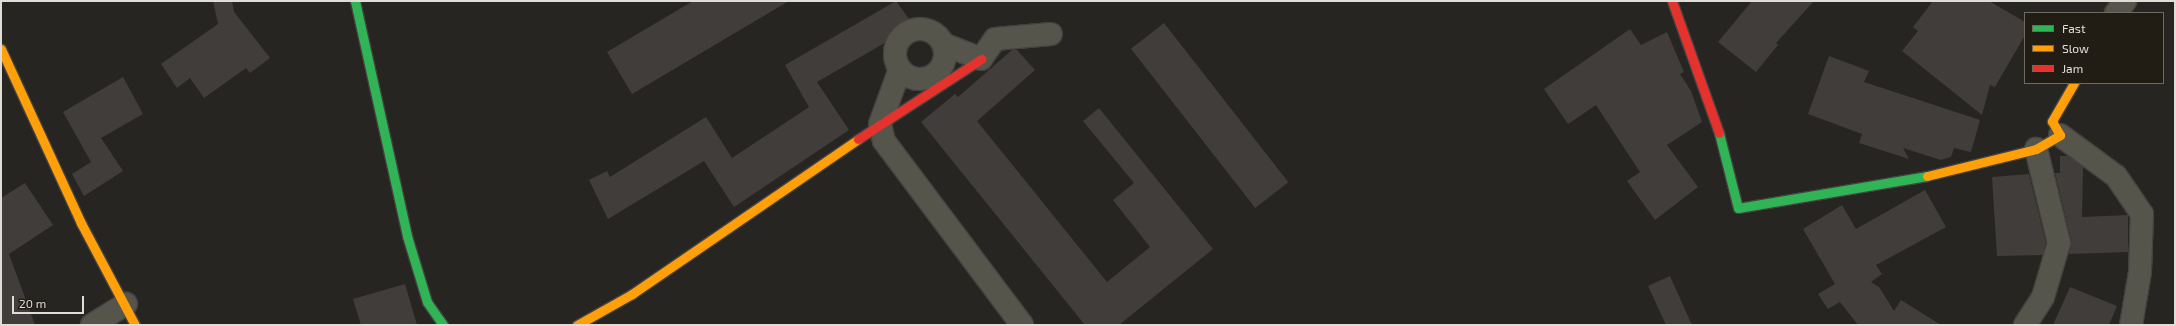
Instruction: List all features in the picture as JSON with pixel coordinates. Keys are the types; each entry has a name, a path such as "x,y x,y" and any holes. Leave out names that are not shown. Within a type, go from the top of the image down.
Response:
{"street":[{"path":"355,1 407,236 427,302 443,325"},
{"path":"1672,1 1719,133 1738,208 1915,180 2036,149 2060,135"},
{"path":"2117,12 2125,1"},
{"path":"981,58 943,44 930,31 918,29 907,33 896,47 900,69 880,124 884,141 1022,325"},
{"path":"578,325 632,294 880,124 981,58 996,39 1051,34"},
{"path":"900,69 915,79 932,76 944,62 943,44"},
{"path":"1,49 81,223 126,304 135,325"},
{"path":"2073,84 2052,121 2060,135 2116,176 2142,214 2140,272 2131,325"},
{"path":"2025,325 2043,297 2059,243 2036,149"},
{"path":"92,325 126,304"}],"building":[{"path":"213,1 232,1 234,12 270,58 250,73 246,68 204,98 190,78 177,88 161,64 218,24"},
{"path":"693,1 789,1 632,94 607,52"},
{"path":"896,1 914,26 817,82 849,130 734,207 704,161 608,219 589,180 607,171 610,177 706,117 732,158 809,107 785,65"},
{"path":"1752,1 1814,1 1776,43 1778,45 1756,72 1718,42"},
{"path":"1933,1 1989,1 2024,21 2024,37 1995,87 1990,85 1982,115 1902,51 1918,31 1913,27"},
{"path":"1164,23 1288,182 1255,208 1131,49"},
{"path":"1630,29 1641,45 1667,32 1684,72 1680,74 1691,91 1702,122 1667,145 1698,187 1655,220 1627,181 1640,172 1596,105 1568,124 1544,89"},
{"path":"1012,50 1017,50 1035,70 977,121 1107,282 1150,247 1113,200 1134,183 1083,121 1099,108 1213,249 1119,325 1085,325 921,122 955,94 958,97"},
{"path":"1829,56 1869,71 1864,82 1980,120 1971,152 1954,148 1951,157 1941,160 1903,148 1909,159 1859,143 1862,134 1808,114"},
{"path":"123,77 143,114 101,138 123,171 84,196 72,174 91,162 63,112"},
{"path":"2060,156 2068,156 2083,167 2082,217 2128,215 2128,252 2069,254 2071,240 2055,173 2060,173"},
{"path":"2029,174 2046,243 2043,255 1997,256 1992,177"},
{"path":"25,183 53,225 9,254 35,325 1,325 1,198"},
{"path":"1925,190 1946,227 1876,265 1882,274 1871,282 1879,287 1894,311 1901,300 1941,325 1858,325 1840,302 1828,309 1818,294 1835,284 1803,229 1842,205 1856,229"},
{"path":"1670,276 1692,325 1666,325 1648,286"},
{"path":"405,284 417,325 361,325 353,299"},
{"path":"2070,287 2117,306 2109,325 2053,325"}],"traffic: fast":[{"path":"355,1 407,236 427,302 443,325"},
{"path":"1719,133 1738,208 1927,176"}],"traffic: slow":[{"path":"1,49 81,223 135,325"},
{"path":"1927,176 2036,149 2060,135 2052,121 2073,84"},
{"path":"577,325 632,294 858,139"}],"traffic: jam":[{"path":"1672,1 1719,133"},
{"path":"858,139 981,59"}]}
